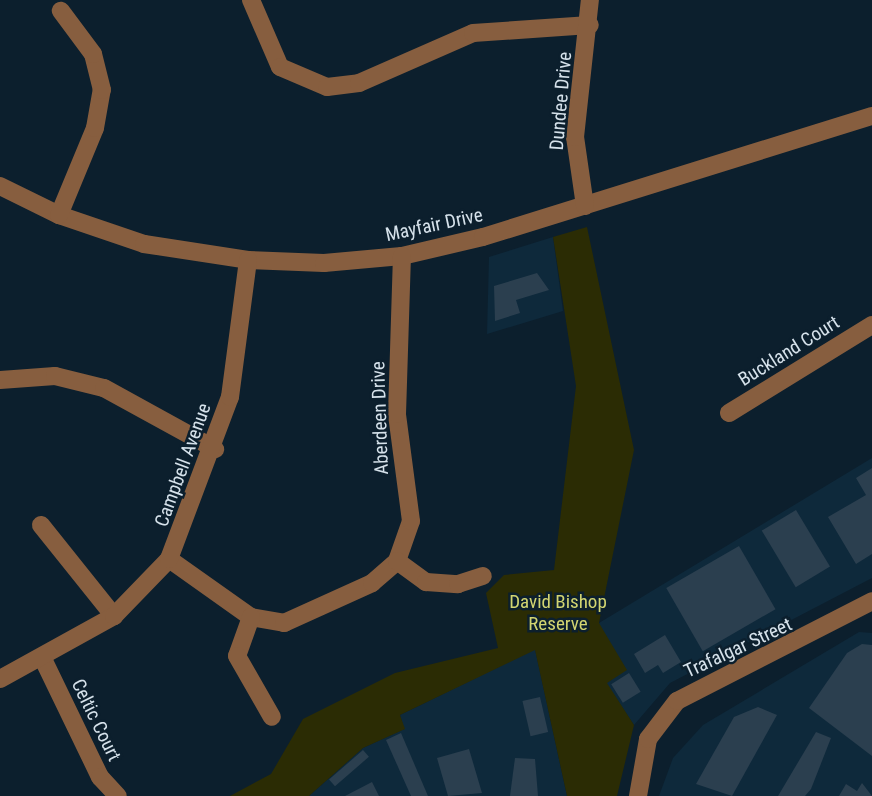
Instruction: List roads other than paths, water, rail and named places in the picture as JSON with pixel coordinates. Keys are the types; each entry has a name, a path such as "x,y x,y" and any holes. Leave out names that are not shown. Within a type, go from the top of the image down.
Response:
{"street":[{"path":"251,0 280,66 327,88 359,83 473,33 590,25"},
{"name":"Dundee Drive","path":"585,206 575,137 590,25 590,0"},
{"path":"59,215 95,128 102,90 93,54 61,11"},
{"name":"Mayfair Drive","path":"0,186 59,215 144,244 248,260 402,256 585,206 872,116"},
{"name":"Aberdeen Drive","path":"397,561 411,521 398,426 402,256"},
{"name":"Campbell Avenue","path":"0,679 114,616 169,559 215,449 242,329 248,260"},
{"name":"Buckland Court","path":"729,413 872,325"},
{"path":"0,380 55,376 104,388 215,449"},
{"path":"41,525 114,616"},
{"path":"169,559 251,617 284,623 303,618 372,583 397,561 426,582 458,584 483,576"},
{"name":"Trafalgar Street","path":"638,796 648,739 677,701 872,601"},
{"path":"251,617 237,656 272,717"},
{"name":"Celtic Court","path":"42,657 100,777 118,796"}],"park label":[{"name":"David Bishop Reserve","path":"558,613"}]}
